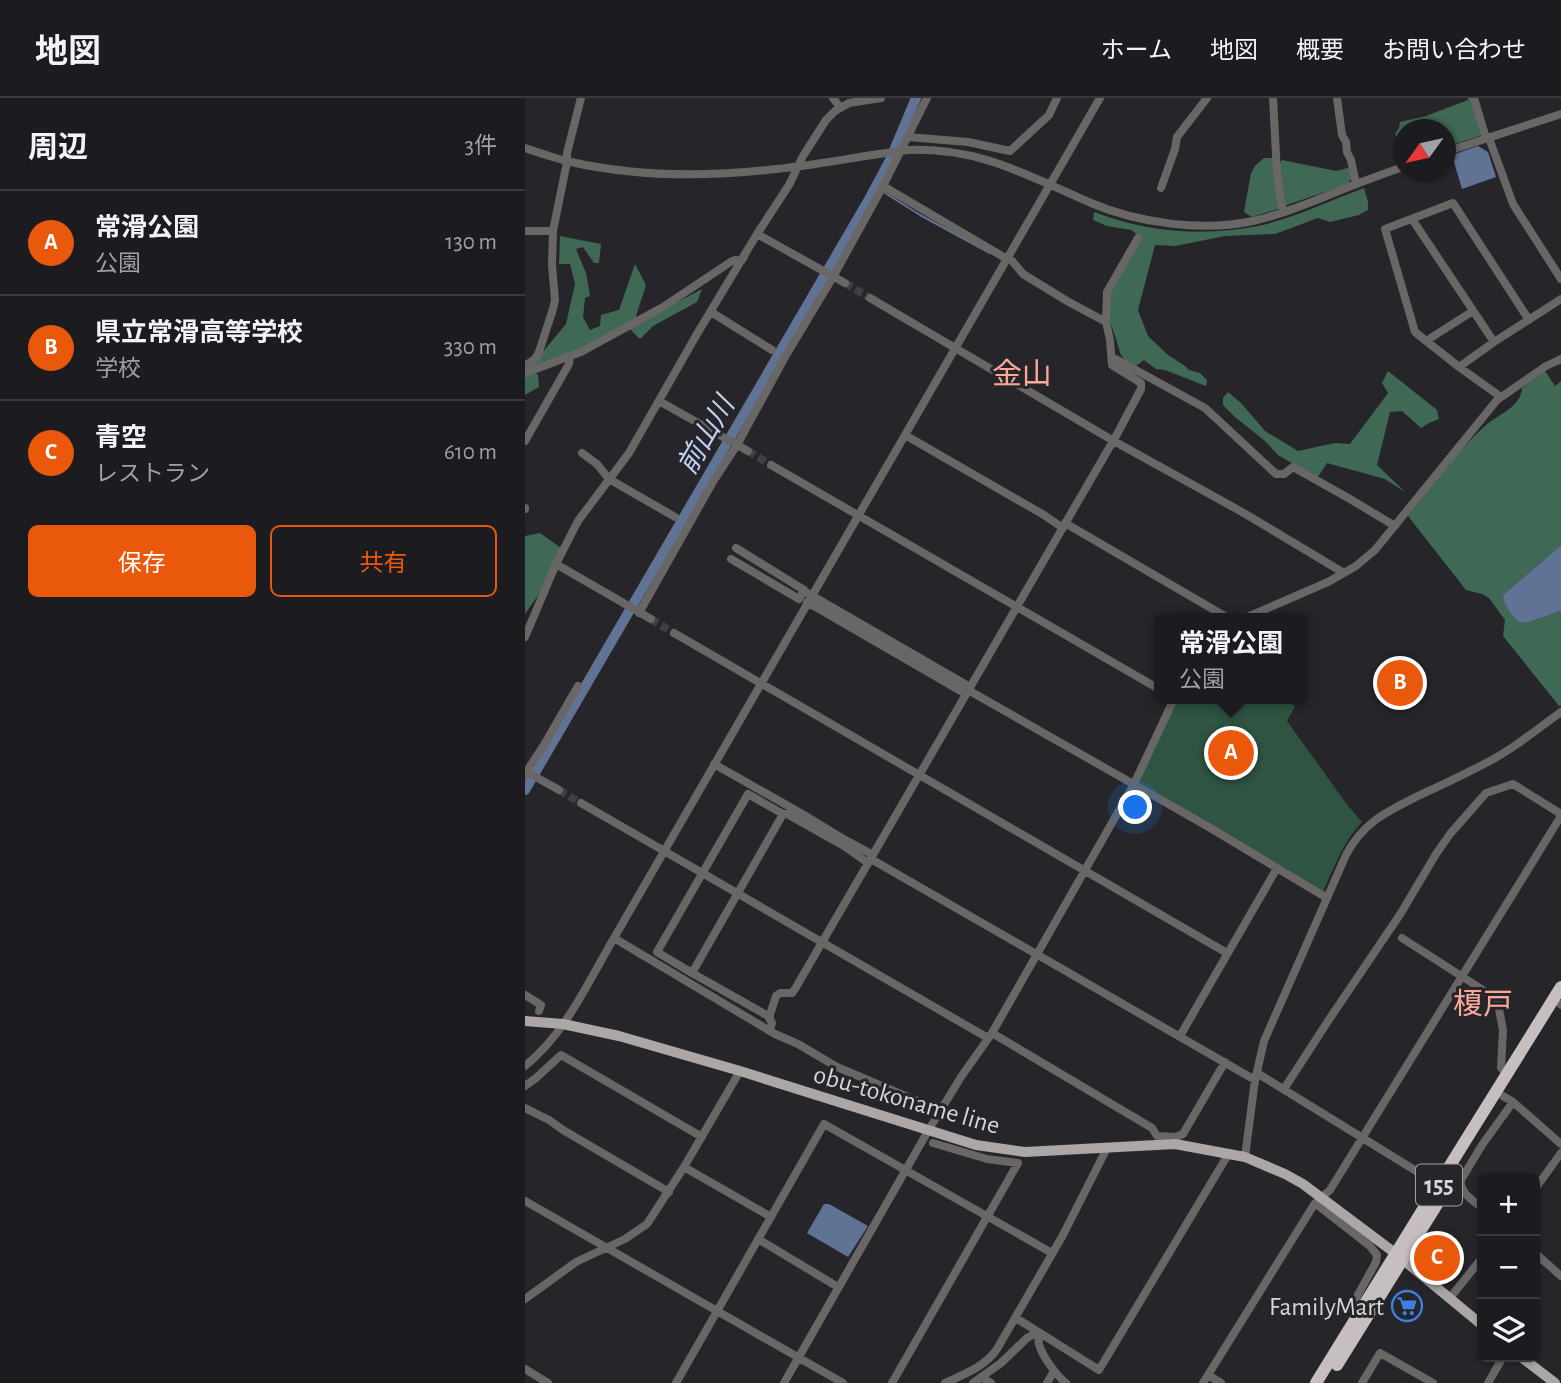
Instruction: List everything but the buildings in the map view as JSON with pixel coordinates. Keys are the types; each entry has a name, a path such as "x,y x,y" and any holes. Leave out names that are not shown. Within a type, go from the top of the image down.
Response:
{"highway":[{"name":"155","path":"1326,1383 1439,1185 1561,987"},
{"name":"155","path":"1316,1383 1357,1316 1508,1099 1561,1004"}],"main road":[{"name":"obu-tokoname line","path":"525,1021 563,1024 619,1036 976,1145 1025,1152 1175,1144 1245,1157 1303,1184 1319,1200 1398,1256 1477,1321"},
{"path":"1528,1362 1555,1383"}],"street":[{"path":"525,366 535,359 539,352 555,300 553,231 567,153 581,98"},
{"path":"833,98 840,107"},
{"path":"525,637 578,521 628,453 826,120 840,107 849,103 881,98"},
{"path":"638,613 832,277 883,186 927,98"},
{"path":"908,137 968,142 1010,151 1049,115 1057,98"},
{"path":"525,1066 550,1043 563,1024 761,683 807,596 858,515 1100,98"},
{"path":"1161,188 1177,137 1207,98"},
{"path":"1273,98 1277,173 1285,212"},
{"path":"1337,98 1342,135 1356,184"},
{"path":"1474,98 1485,135 1489,138 1513,204 1561,279"},
{"path":"1456,148 1561,114"},
{"path":"525,148 567,162 622,170 699,174 776,169 908,150 964,153 1020,171 1118,213 1195,225 1252,221 1285,212 1393,171"},
{"path":"883,186 1008,257 1023,274 1106,322"},
{"path":"1501,397 1459,368 1415,332 1385,229 1453,203 1529,320"},
{"path":"1412,219 1494,342"},
{"path":"525,231 553,231"},
{"path":"757,234 845,284"},
{"path":"770,1030 770,1017 776,996 780,993 792,993 822,943 1116,436 1142,385 1113,367 1106,322 1107,292 1138,238"},
{"path":"525,373 570,357 663,307 732,261 741,261 747,251"},
{"path":"870,298 1344,573"},
{"path":"1459,368 1561,299"},
{"path":"1426,341 1473,311"},
{"path":"711,312 772,350"},
{"path":"525,441 569,364 570,357"},
{"path":"1112,357 1205,408 1276,474 1284,474 1293,467 1395,526"},
{"path":"1257,613 1328,582 1356,566 1375,550 1501,397 1546,366 1561,359"},
{"path":"659,401 748,451"},
{"path":"905,435 1219,613"},
{"path":"582,453 597,464 609,479 675,517"},
{"path":"771,466 1154,686"},
{"path":"736,548 807,596 1328,898"},
{"path":"731,559 799,598 807,596"},
{"path":"557,565 651,619"},
{"path":"674,633 1227,953"},
{"path":"559,790 526,772 578,686"},
{"path":"784,1383 928,1130 990,1035 1133,786 1172,704"},
{"path":"1245,1157 1263,1041 1350,847 1370,823 1390,809 1484,764 1513,747 1561,712"},
{"path":"714,764 863,848 871,859"},
{"path":"1221,1383 1206,1379 1319,1200 1330,1190 1561,815 1513,784 1486,793 1436,854 1401,913 1284,1089"},
{"path":"770,1017 657,952 748,794 871,859 1225,1062 1284,1089 1439,1185"},
{"path":"581,803 822,943 1152,1128 1157,1136 1177,1137 1183,1133 1225,1062"},
{"path":"692,973 783,814"},
{"path":"1180,1037 1277,868"},
{"path":"614,938 837,1067 941,1111"},
{"path":"1402,938 1497,999 1503,1030 1501,1068 1507,1074"},
{"path":"525,995 541,1005 539,1011"},
{"path":"525,1086 548,1069 561,1055 702,1137"},
{"path":"525,1299 576,1262 625,1239 647,1224 669,1192 740,1071"},
{"path":"1477,1204 1463,1191 1461,1180 1508,1099 1561,1144"},
{"path":"525,1108 669,1192"},
{"path":"676,1383 824,1124 1052,1253"},
{"path":"892,1383 1018,1163 987,1159 933,1143"},
{"path":"945,1383 993,1355 1063,1235 1107,1148"},
{"path":"1016,1318 1098,1370 1229,1153"},
{"path":"1540,1182 1561,1153"},
{"path":"684,1167 771,1217"},
{"path":"1319,1200 1377,1255 1376,1262 1353,1304 1352,1308 1357,1316"},
{"path":"525,1201 843,1383"},
{"path":"758,1238 838,1287"},
{"path":"1540,1257 1561,1276"},
{"path":"1449,1298 1477,1264"},
{"path":"1038,1332 1039,1344 1054,1371 1066,1383"},
{"path":"973,1383 1038,1332"},
{"path":"1362,1383 1380,1353 1433,1383"},
{"path":"1488,1383 1500,1362"},
{"path":"525,1369 548,1383"},
{"path":"1047,1383 1054,1371"},
{"path":"981,1377 991,1383"}],"green space":[{"path":"1472,98 1482,135 1456,144 1456,119 1413,119 1426,116"},
{"path":"1264,158 1274,158 1281,208 1252,217 1244,212 1251,173"},
{"path":"1282,160 1336,171 1351,167 1351,179 1348,184 1284,206 1278,167"},
{"path":"1364,188 1368,210 1359,215 1330,222 1318,218 1275,234 1225,236 1175,246 1155,245 1138,310 1148,336 1189,370 1200,373 1207,380 1206,386 1156,369 1144,360 1135,367 1123,357 1109,319 1108,304 1113,285 1140,238 1132,230 1107,226 1093,220 1094,212 1154,228 1216,231 1271,223"},
{"path":"560,236 601,244 599,263 594,263 583,247 576,249 586,273 590,296 585,298 583,317 590,330 600,326 601,315 619,310 635,264 646,285 636,316 642,321 702,289 697,302 653,326 640,339 626,325 579,351 533,371 538,375 539,387 525,395 525,368 532,365 566,324 575,284 570,264 559,264"},
{"path":"1388,371 1437,410 1439,419 1421,428 1402,411 1390,412 1377,465 1405,492 1385,479 1327,463 1317,478 1278,455 1223,405 1223,398 1228,392 1265,431 1298,451 1335,443 1350,444 1388,393 1382,383"},
{"path":"1545,371 1555,386 1561,381 1561,545 1503,595 1520,623 1561,611 1559,706 1503,636 1505,620 1489,598 1466,590 1408,516 1465,446 1486,425 1509,410 1521,395 1522,388"},
{"path":"540,533 561,548 541,591 525,614 525,536"},
{"path":"1176,704 1292,704 1295,706 1287,721 1362,822 1344,846 1323,892 1137,785"}],"water":[{"path":"1478,146 1488,152 1496,177 1462,189 1456,169 1456,154"},
{"path":"1561,545 1561,611 1520,623 1509,610 1503,595"},
{"path":"824,1204 829,1204 868,1226 848,1257 807,1233"}],"waterway":[{"name":"前山川","path":"525,790 868,201 890,160 916,98"},
{"path":"885,193 990,253"}],"tunnel":[{"path":"845,283 870,298"},
{"path":"748,451 771,465"},
{"path":"651,619 674,633"},
{"path":"559,790 581,803"}],"place":[{"name":"県立常滑高等学校","path":"1400,683"},
{"name":"常滑公園","path":"1231,753"},
{"name":"青空","path":"1437,1258"},
{"name":"FamilyMart","path":"1407,1306"}],"district":[{"name":"金山","path":"1022,374"},
{"name":"榎戸","path":"1483,1004"}]}
